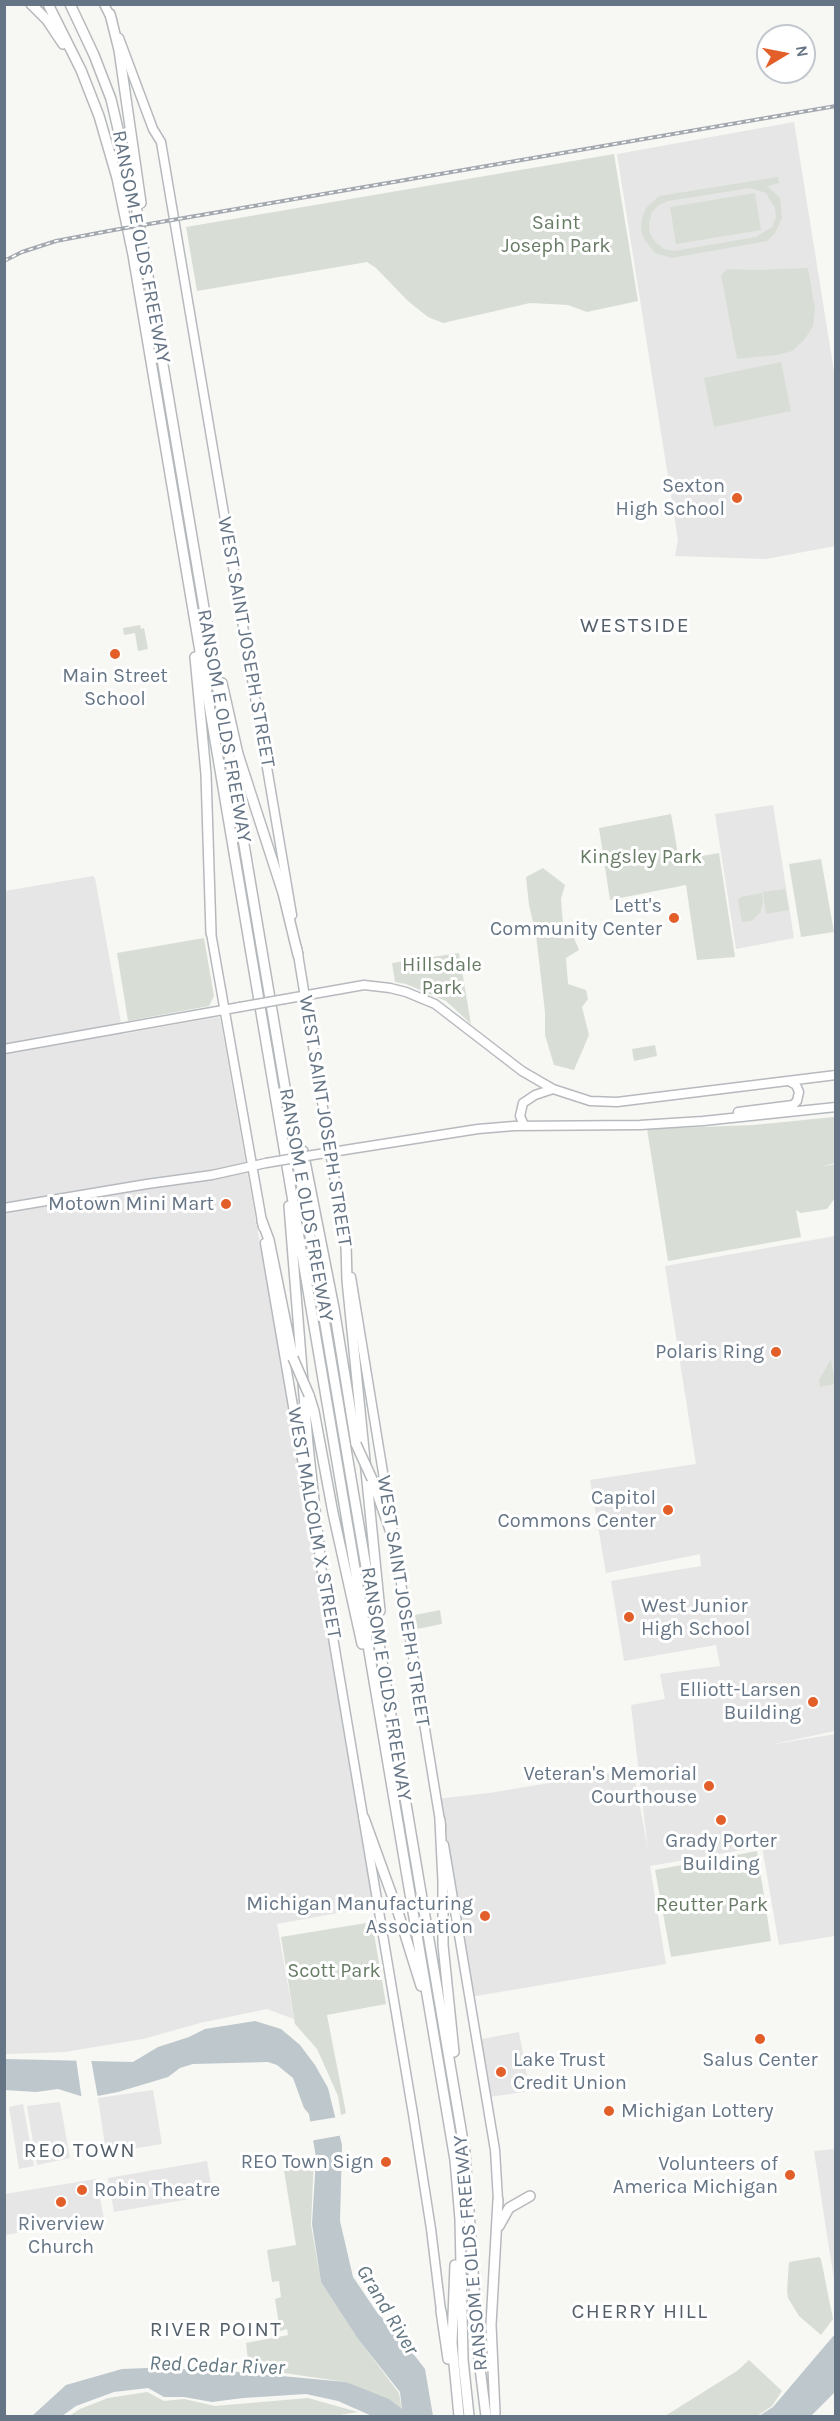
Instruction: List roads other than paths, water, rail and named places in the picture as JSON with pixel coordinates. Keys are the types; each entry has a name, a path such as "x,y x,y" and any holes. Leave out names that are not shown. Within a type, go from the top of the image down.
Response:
{"highway":[{"path":"31,4 47,20 62,41 105,135"},
{"path":"48,4 87,83 105,135"},
{"name":"RANSOM E OLDS FREEWAY","path":"70,4 101,71 116,115 137,211 465,2153 471,2225 477,2255 490,2415"},
{"path":"110,14 121,63 157,331"},
{"name":"RANSOM E OLDS FREEWAY","path":"105,135 129,232 442,2077 456,2166 460,2219 463,2360 469,2416"},
{"path":"184,551 205,754 212,933"},
{"path":"200,586 236,744 283,892 298,955"},
{"path":"274,1016 323,1254 357,1444 394,1541"},
{"path":"280,1120 297,1285 308,1445 321,1565"},
{"path":"262,1221 269,1240 293,1358 314,1411 333,1513 385,1745"},
{"path":"346,1244 347,1287 394,1730"},
{"path":"364,1818 417,1969 442,2077"},
{"path":"440,1820 443,1873 443,1956 465,2153"},
{"path":"456,2166 452,2335 459,2416"},
{"path":"494,2265 498,2229 502,2217 512,2205 530,2196"},
{"path":"490,2415 490,2337 498,2200"},
{"path":"441,2311 459,2416"}],"main road":[{"name":"WEST SAINT JOSEPH STREET","path":"104,4 110,14 153,129 161,142 281,842 304,995 497,2165 498,2200"},
{"name":"WEST MALCOLM X STREET","path":"212,933 364,1818 413,2114 441,2311"},
{"path":"4,1049 364,985 390,988 423,998 449,1014 522,1071 553,1089 590,1101 616,1102 836,1075"},
{"path":"703,1121 726,1114 793,1106 799,1092 796,1085 789,1081"},
{"path":"524,1125 520,1116 523,1103 535,1095 553,1089"},
{"path":"4,1208 447,1133 524,1125 640,1125 703,1121 836,1107"}],"railway":[{"path":"4,261 22,252 56,241 114,230 836,106"}],"place":[{"name":"Sexton High School","path":"737,498"},
{"name":"Main Street School","path":"115,654"},
{"name":"Lett's Community Center","path":"674,918"},
{"name":"Motown Mini Mart","path":"226,1204"},
{"name":"Polaris Ring","path":"776,1352"},
{"name":"Capitol Commons Center","path":"668,1510"},
{"name":"West Junior High School","path":"629,1617"},
{"name":"Elliott-Larsen Building","path":"813,1702"},
{"name":"Veteran's Memorial Courthouse","path":"709,1786"},
{"name":"Grady Porter Building","path":"721,1820"},
{"name":"Michigan Manufacturing Association","path":"485,1916"},
{"name":"Salus Center","path":"760,2039"},
{"name":"Lake Trust Credit Union","path":"501,2072"},
{"name":"Michigan Lottery","path":"609,2111"},
{"name":"REO Town Sign","path":"386,2162"},
{"name":"Volunteers of America Michigan","path":"790,2175"},
{"name":"Robin Theatre","path":"82,2190"},
{"name":"Riverview Church","path":"61,2202"}],"district":[{"name":"WESTSIDE","path":"635,626"},
{"name":"REO TOWN","path":"80,2151"},
{"name":"CHERRY HILL","path":"640,2312"},
{"name":"RIVER POINT","path":"216,2330"}],"park label":[{"name":"Saint Joseph Park","path":"556,234"},
{"name":"Kingsley Park","path":"641,857"},
{"name":"Hillsdale Park","path":"442,976"},
{"name":"Reutter Park","path":"712,1905"},
{"name":"Scott Park","path":"334,1971"}],"water label":[{"name":"Grand River","path":"387,2310"},
{"name":"Red Cedar River","path":"217,2366"}]}
